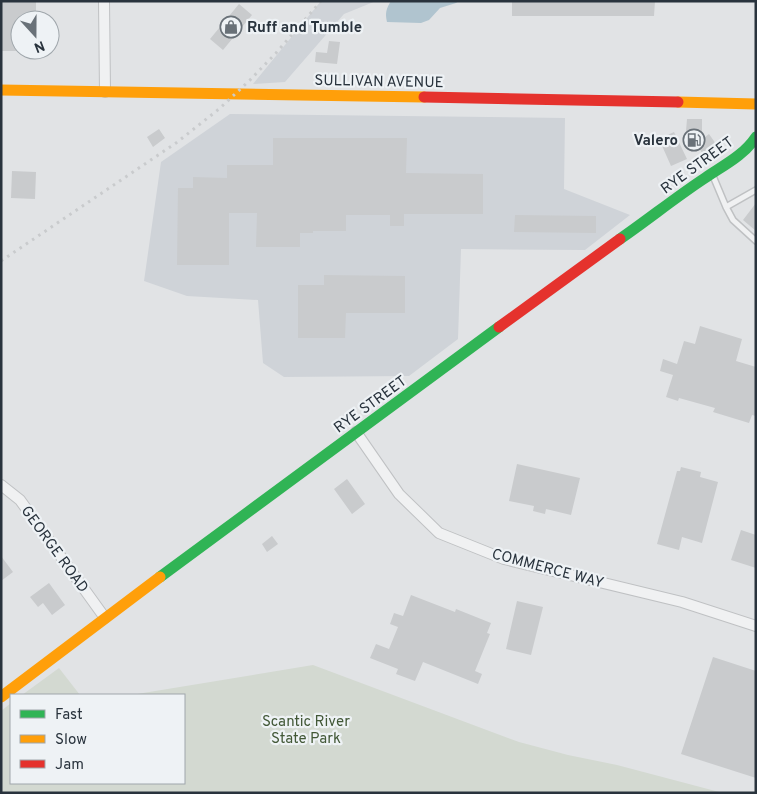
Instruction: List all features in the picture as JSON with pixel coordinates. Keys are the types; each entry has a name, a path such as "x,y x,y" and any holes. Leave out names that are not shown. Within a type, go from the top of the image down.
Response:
{"street":[{"path":"104,1 105,92"},
{"name":"SULLIVAN AVENUE","path":"1,90 411,96 756,104"},
{"name":"RYE STREET","path":"1,696 356,432 711,174 740,155 756,137"},
{"name":"COMMERCE WAY","path":"356,432 399,494 439,533 504,559 682,602 756,626"},
{"name":"GEORGE ROAD","path":"1,485 20,500 105,618"}],"lane":[{"path":"711,174 732,220 756,240"},
{"path":"726,207 756,190"}],"shaded area":[{"path":"321,1 376,1 344,14 285,82 253,84"},
{"path":"230,114 565,118 564,189 630,215 585,250 461,249 458,339 409,376 284,377 263,363 258,300 187,296 144,281 161,162"}],"green space":[{"name":"Scantic River State Park","path":"313,665 519,742 723,793 1,793 1,711 10,704 10,784 185,784 185,694 137,694"},
{"path":"59,668 79,694 23,694"}],"water":[{"path":"391,1 459,1 440,8 429,20 421,23 387,22 386,11"}],"building":[{"path":"1,1 36,1 36,10 10,10 10,51 1,51"},
{"path":"512,1 655,1 654,16 512,16"},
{"path":"239,4 252,15 223,50 210,39"},
{"path":"329,41 340,42 337,64 315,62 316,52 327,53"},
{"path":"687,119 702,119 702,132 686,131"},
{"path":"159,129 165,138 153,147 147,137"},
{"path":"674,132 687,159 671,166 659,139"},
{"path":"709,134 716,144 703,154 696,144"},
{"path":"273,138 407,138 406,173 483,174 483,214 404,214 404,226 390,226 390,215 346,215 346,231 300,233 300,247 256,247 257,213 229,213 229,265 177,265 178,188 193,188 193,177 227,178 227,165 273,165"},
{"path":"12,171 36,172 35,199 11,198"},
{"path":"756,203 756,231 743,220"},
{"path":"515,215 596,216 596,233 514,232"},
{"path":"324,275 405,276 405,313 346,313 345,338 298,338 298,285 324,285"},
{"path":"700,326 742,339 736,361 756,367 756,416 752,415 749,423 713,412 715,408 679,398 678,401 666,397 673,375 660,371 663,359 677,364 684,341 695,344"},
{"path":"517,464 580,478 571,515 546,509 545,514 533,511 534,506 509,501"},
{"path":"681,467 701,472 700,477 718,482 702,543 682,537 679,550 657,544 677,471 680,471"},
{"path":"347,479 365,504 352,514 334,489"},
{"path":"741,530 756,535 756,568 731,560"},
{"path":"272,536 278,544 267,552 262,544"},
{"path":"1,556 13,572 1,581"},
{"path":"49,583 65,605 52,615 43,603 38,607 30,597"},
{"path":"411,595 455,612 456,609 491,623 487,633 490,634 475,671 482,674 478,684 423,662 415,681 396,674 398,669 370,658 376,644 389,649 398,627 390,624 394,613 403,616"},
{"path":"517,601 543,607 531,655 506,649"},
{"path":"713,657 756,671 756,778 681,754"}],"railway":[{"path":"1,261 176,143 219,109 276,53 321,1"}],"traffic: fast":[{"path":"620,239 733,160 756,137"},
{"path":"160,577 499,327"}],"traffic: slow":[{"path":"1,90 424,97"},
{"path":"678,102 756,104"},
{"path":"1,697 160,577"}],"traffic: jam":[{"path":"424,97 678,102"},
{"path":"499,327 620,239"}],"place":[{"name":"Ruff and Tumble","path":"231,27"},
{"name":"Valero","path":"694,140"}]}
